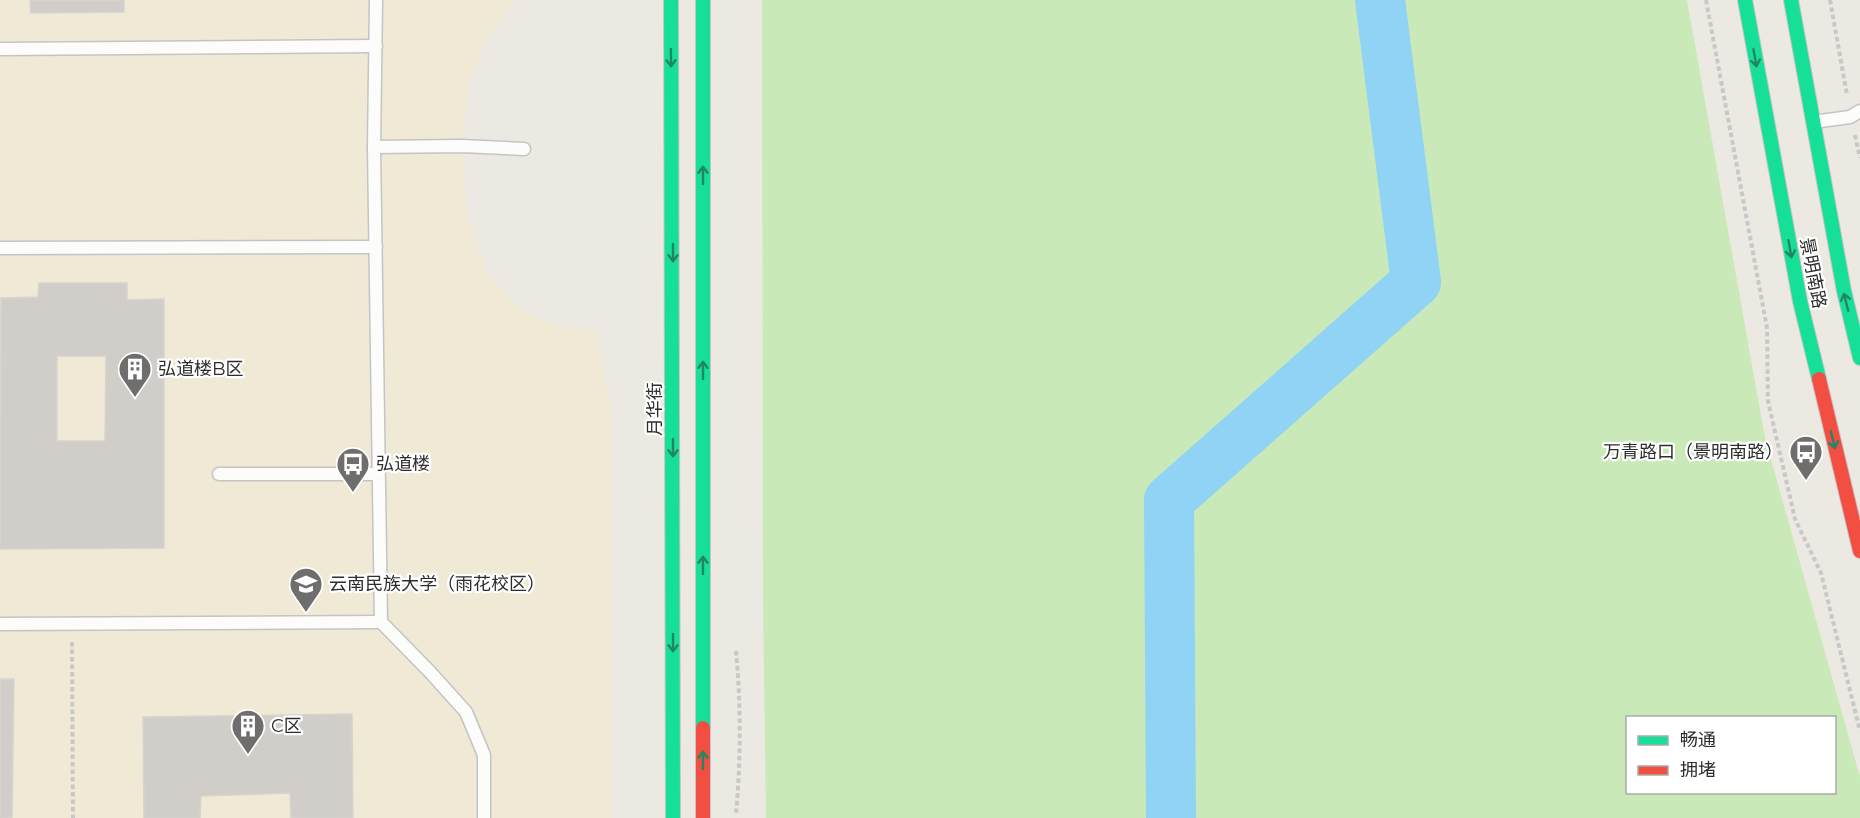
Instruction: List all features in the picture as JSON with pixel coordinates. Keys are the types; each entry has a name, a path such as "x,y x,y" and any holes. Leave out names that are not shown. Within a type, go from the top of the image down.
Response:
{"street":[{"name":"月华街","path":"671,0 673,818"},
{"path":"703,0 703,818"},
{"name":"景明南路","path":"1745,0 1800,301 1860,551"},
{"name":"景明南路","path":"1791,0 1844,291 1860,358"}],"lane":[{"path":"376,0 374,147 381,622 466,712 484,755 484,818"},
{"path":"0,49 376,46"},
{"path":"1812,122 1855,114"},
{"path":"374,147 462,146 524,149"},
{"path":"0,248 376,248"},
{"path":"219,474 378,474"},
{"path":"0,624 381,622"}],"path":[{"path":"1706,0 1767,328 1768,401 1795,519 1821,573 1860,731"},
{"path":"1830,0 1855,114 1860,158"},
{"path":"71,624 73,818"}],"shaded area":[{"name":"云南民族大学（雨花校区）","path":"0,0 516,0 489,34 468,89 462,146 467,216 487,271 518,308 556,326 596,330 611,407 611,818 0,818"}],"green space":[{"path":"762,0 1687,0 1765,438 1860,777 1860,818 766,818 763,601"}],"building":[{"path":"30,0 124,0 124,12 31,13"},
{"name":"弘道楼B区","path":"39,283 127,283 127,300 164,299 164,548 0,549 1,298 38,297","holes":["57,356 106,356 105,441 57,441"]},
{"path":"0,679 14,679 12,818 0,818"},
{"name":"C区","path":"352,714 353,818 291,818 290,793 201,796 200,818 144,818 143,717"}],"waterway":[{"path":"1171,818 1169,500 1416,282 1380,0"}],"traffic: fast":[{"path":"671,0 673,818"},
{"path":"703,0 703,728"},
{"path":"1745,0 1800,301 1819,379"},
{"path":"1791,0 1844,291 1860,358"}],"traffic: jam":[{"path":"1819,379 1860,551"},
{"path":"703,728 703,818"}],"place":[{"name":"弘道楼B区","path":"135,398"},
{"name":"万青路口（景明南路）","path":"1806,481"},
{"name":"弘道楼","path":"353,493"},
{"name":"云南民族大学（雨花校区）","path":"306,613"},
{"name":"C区","path":"248,755"}]}
